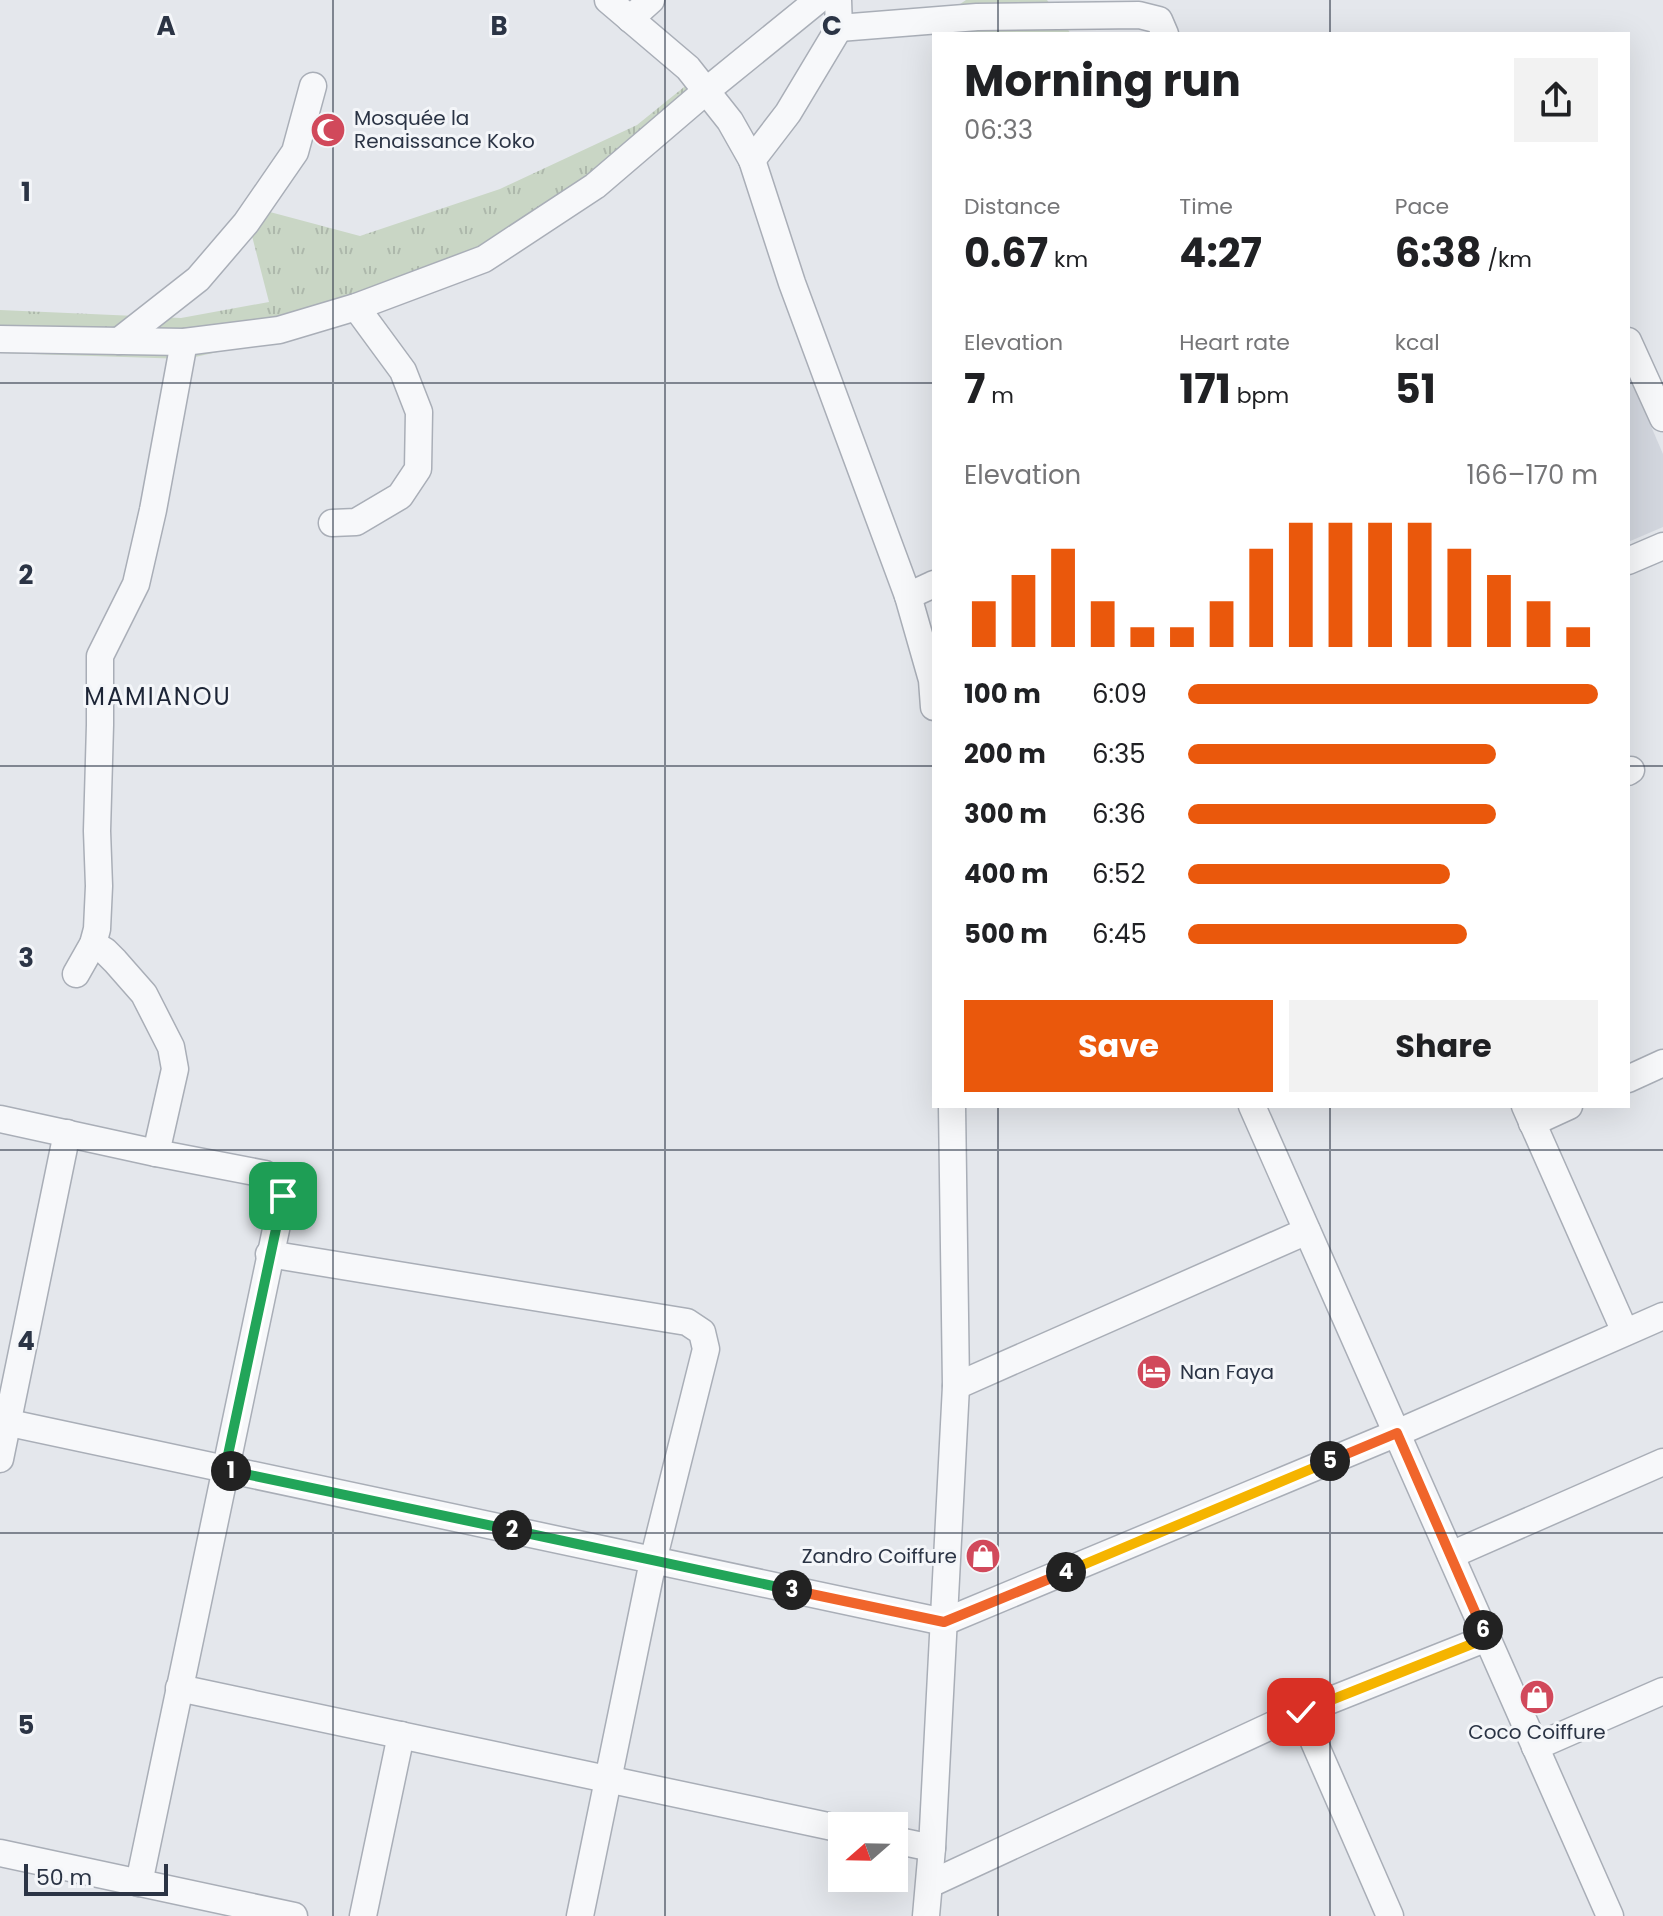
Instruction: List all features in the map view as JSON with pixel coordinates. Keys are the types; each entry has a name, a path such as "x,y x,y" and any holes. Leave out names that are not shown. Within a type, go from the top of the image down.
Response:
{"street":[{"path":"608,0 688,68 730,121 752,160 792,283 908,596 932,680"},
{"path":"630,19 651,0"},
{"path":"0,339 184,342 279,330 356,307 484,259 595,186 818,0"},
{"path":"752,160 788,113 839,28 838,0"},
{"path":"839,28 977,17 1031,8 1139,15 1159,20 1164,32"},
{"path":"119,341 198,279 246,223 295,152 313,86"},
{"path":"332,523 356,522 400,496 418,469 419,412 403,371 356,307"},
{"path":"76,974 93,944 97,929 100,656 136,584 184,342"},
{"path":"1630,345 1663,418"},
{"path":"1630,560 1663,546"},
{"path":"908,596 932,585"},
{"path":"93,944 105,951 144,994 171,1047 175,1069 156,1153"},
{"path":"1630,1078 1663,1063"},
{"path":"926,1916 956,1386 952,1108"},
{"path":"1253,1108 1610,1916"},
{"path":"1559,1108 1529,1114 1625,1332"},
{"path":"0,1119 265,1174 277,1182 283,1196 139,1883"},
{"path":"0,1459 4,1422 67,1133"},
{"path":"956,1386 1307,1231"},
{"path":"269,1254 687,1322 702,1332 706,1349 653,1561 580,1916"},
{"path":"4,1422 944,1622 1397,1433 1663,1316"},
{"path":"1451,1555 1663,1462"},
{"path":"930,1884 1301,1712 1487,1638"},
{"path":"179,1688 828,1826"},
{"path":"1535,1747 1663,1691"},
{"path":"1301,1712 1386,1915"},
{"path":"363,1916 401,1735"},
{"path":"908,1843 932,1848"},
{"path":"0,1853 294,1916"}],"shaded area":[{"path":"1630,378 1663,454 1663,527 1630,541"}],"green space":[{"path":"966,0 1047,0 1070,32 965,32 950,11"},
{"path":"689,83 715,101 600,193 281,338 186,359 0,353 0,310 181,318 269,302 244,205 360,236 500,189 637,125"}],"place":[{"name":"Mosquée la Renaissance Koko","path":"328,130"},
{"name":"Nan Faya","path":"1154,1372"},
{"name":"Zandro Coiffure","path":"983,1556"},
{"name":"Coco Coiffure","path":"1537,1697"}],"district":[{"name":"MAMIANOU","path":"158,696"}],"route":[{"path":"283,1196 225,1469 944,1622 1397,1433 1487,1638 1301,1712"}]}
